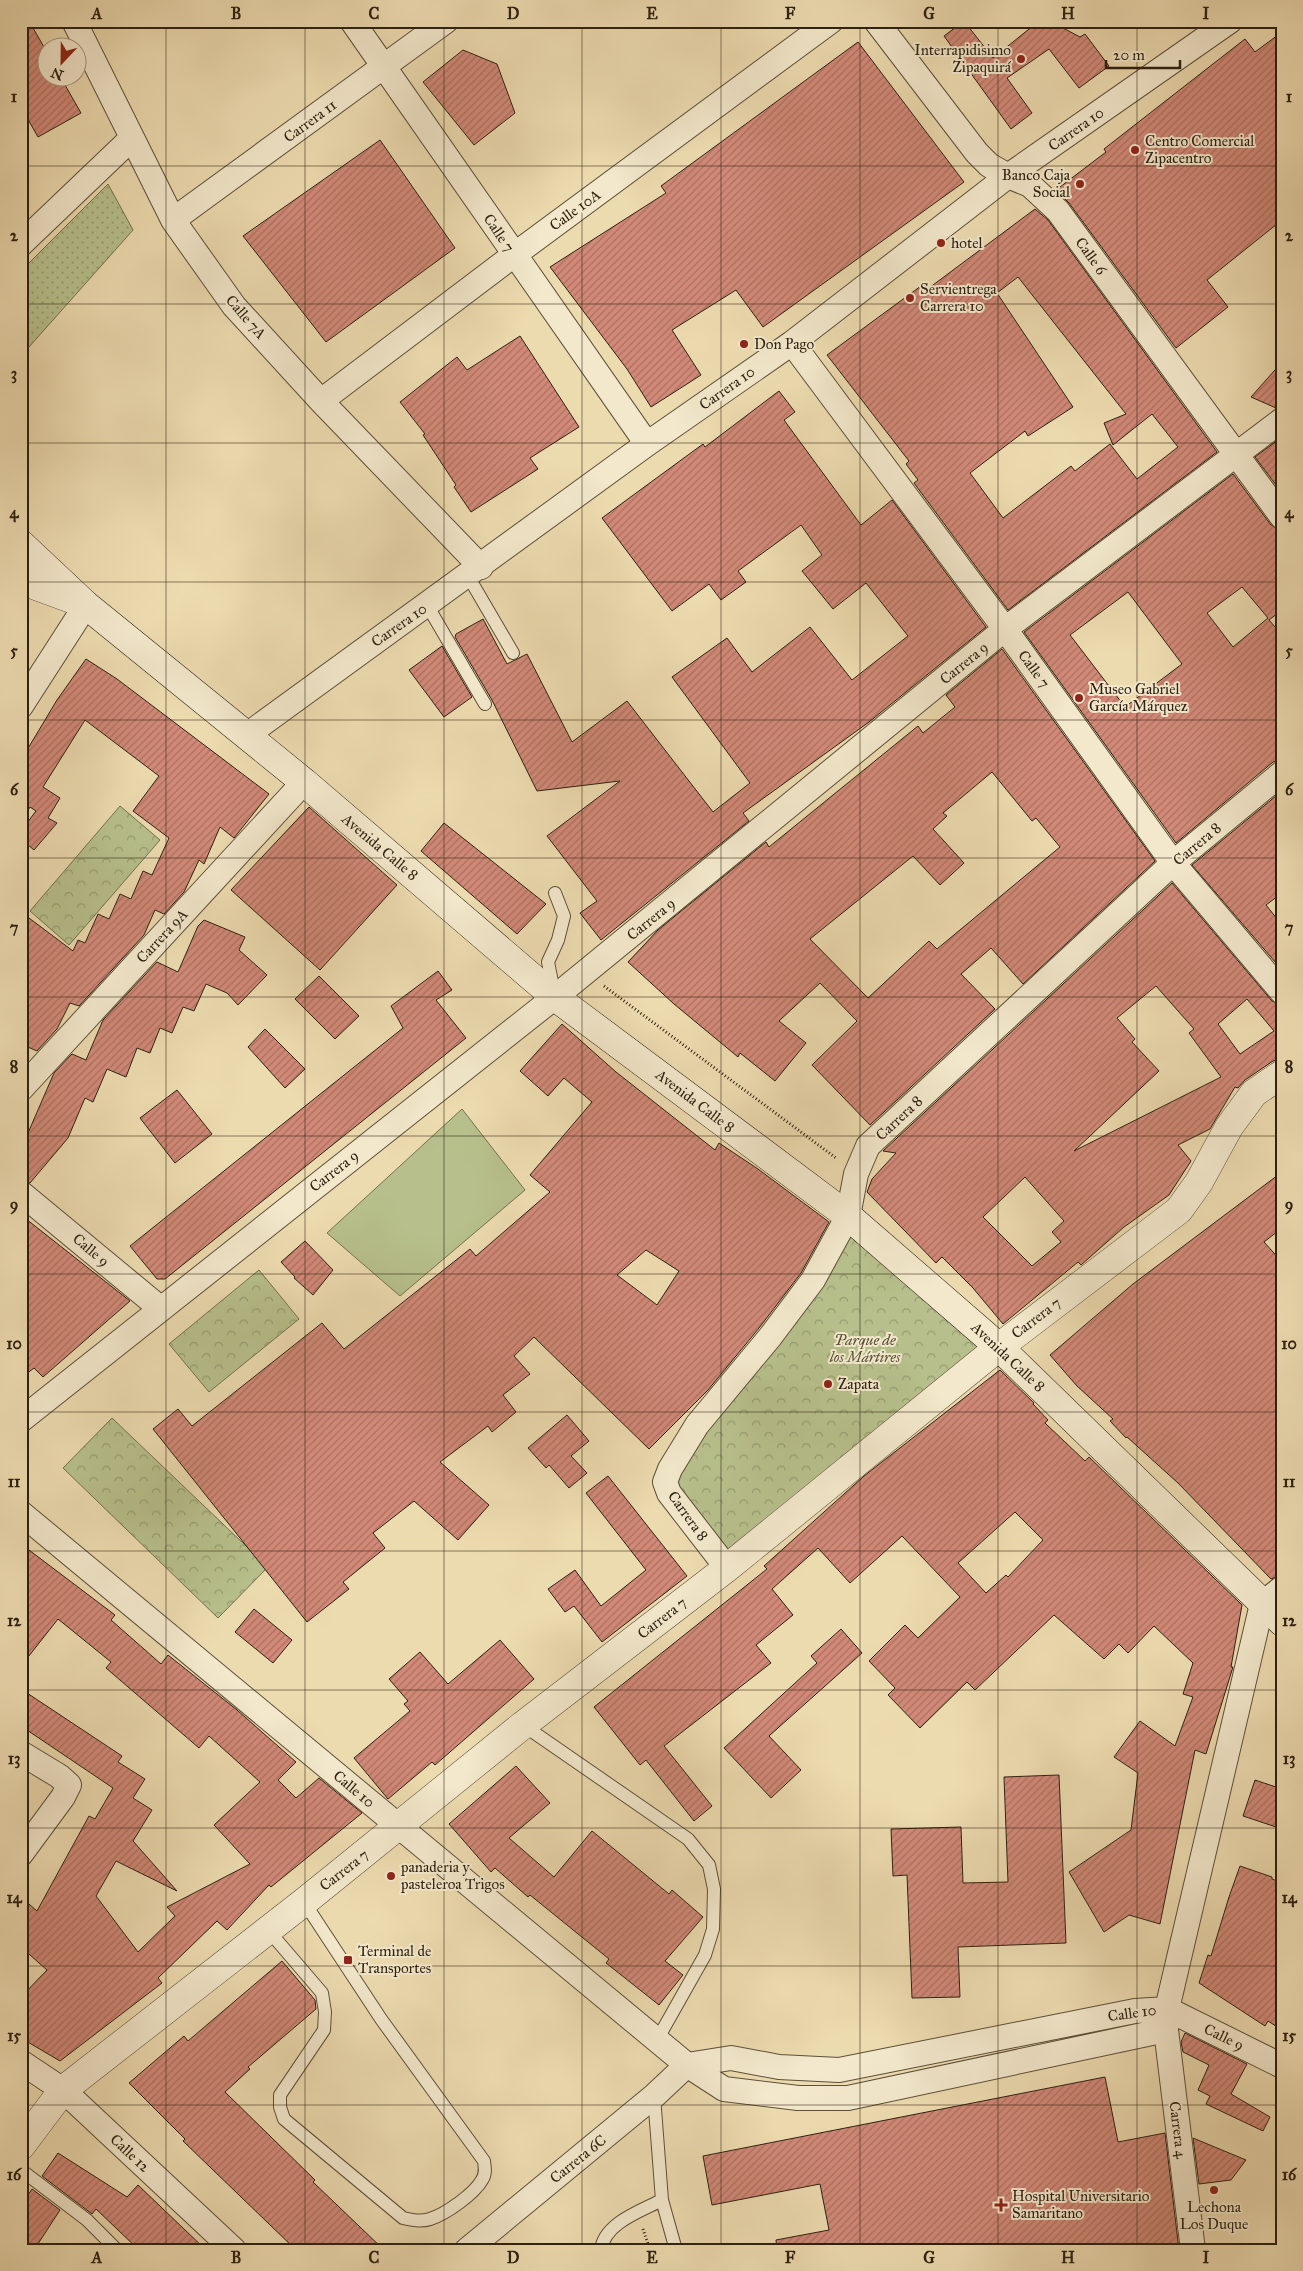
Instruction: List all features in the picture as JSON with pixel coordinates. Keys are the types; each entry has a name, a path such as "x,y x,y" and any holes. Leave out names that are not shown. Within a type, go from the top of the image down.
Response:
{"main road":[{"name":"Avenida Calle 8","path":"21,544 49,568 86,605 304,782 555,997 848,1216 999,1347 1272,1596 1282,1622"},
{"name":"Avenida Calle 8","path":"21,576 36,586 86,605"},
{"name":"Carrera 7","path":"21,2146 63,2090 304,1902 523,1725 727,1568 999,1347 1179,1210 1199,1182 1229,1127 1254,1093 1282,1074"}],"street":[{"name":"Calle 7A","path":"74,21 173,220 234,306 474,571"},
{"name":"Calle 7","path":"352,21 647,444"},
{"name":"Carrera 11","path":"173,220 446,21"},
{"name":"Calle 10A","path":"321,401 514,254 831,21"},
{"name":"Calle 6","path":"876,21 977,153 1008,176 1030,185 1058,211 1282,517"},
{"name":"Carrera 10","path":"246,734 427,605 647,444 792,342 1008,176 1230,21"},
{"path":"21,244 132,138"},
{"name":"Calle 7","path":"792,342 1005,629 1173,863 1282,992"},
{"name":"Carrera 9","path":"21,1420 555,997 1005,629 1282,420"},
{"path":"21,706 86,605"},
{"name":"Carrera 8","path":"727,1568 669,1493 665,1482 670,1469 697,1425 770,1337 813,1280 848,1216 856,1174 868,1146 1173,863 1282,773"},
{"name":"Carrera 9A","path":"21,1089 304,782"},
{"name":"Calle 9","path":"21,1193 160,1308"},
{"name":"Calle 10","path":"21,1513 687,2065 724,2089 798,2098 848,2098 1166,2020"},
{"name":"Calle 10","path":"1166,2020 1272,1596"},
{"path":"21,1753 59,1776 69,1785 63,1797 21,1854"},
{"name":"Calle 10","path":"687,2065 731,2058 779,2067 839,2070 1135,2010 1166,2020"},
{"name":"Calle 9","path":"1166,2020 1282,2066"},
{"name":"Carrera 4","path":"1166,2020 1193,2250"},
{"name":"Calle 12","path":"21,2062 63,2090 234,2250"},
{"name":"Carrera 6C","path":"467,2250 654,2096 687,2065"}],"lane":[{"path":"474,571 513,653"},
{"path":"427,605 485,704"},
{"path":"555,893 564,916 558,940 548,962 555,997"},
{"path":"523,1725 688,1839 709,1865 714,1889 713,1929 705,1955 657,2040"},
{"path":"268,1930 322,1993 326,2012 324,2030 280,2095 280,2107 284,2119 404,2218 416,2221 430,2219 456,2205 482,2181 486,2171 484,2161 381,2019 304,1902"},
{"path":"654,2096 662,2200 676,2250"},
{"path":"21,2170 87,2220 117,2250"},
{"path":"601,2250 602,2241 619,2223 662,2200"}],"path":[{"path":"577,979 602,984 856,1174"}],"green space":[{"path":"108,184 133,230 21,356 21,271"},
{"path":"120,806 160,840 69,945 30,911"},
{"path":"462,1109 525,1190 400,1296 327,1233"},
{"name":"Parque de los Mártires","path":"849,1228 990,1356 734,1556 670,1483"},
{"path":"259,1270 299,1319 209,1392 169,1344"},
{"path":"112,1418 268,1567 218,1618 63,1468"}],"building":[{"path":"21,21 29,21 39,38 38,88 67,88 81,113 38,137 21,107"},
{"path":"964,21 993,58 1039,21 1050,21 1080,37 1085,34 1109,66 1079,88 1049,49 1007,78 1032,113 1011,129 944,36"},
{"path":"1282,32 1282,220 1207,280 1228,307 1176,348 1069,203 1056,190 1106,152 1104,149 1245,39 1255,52"},
{"path":"858,42 964,182 763,327 736,290 672,330 701,375 651,407 627,369 550,267 666,193 661,186"},
{"path":"463,50 497,64 515,113 474,145 423,82"},
{"path":"380,140 455,248 326,342 243,236"},
{"path":"1035,209 1048,220 1217,452 1008,610 914,483 918,480 906,464 909,461 827,355 925,283 929,288","holes":["1018,277 1126,414 1104,423 1113,445 1152,414 1178,447 1137,479 1110,444 1075,471 1071,466 1003,518 970,473 1025,431 1028,436 1073,407 997,293"]},
{"path":"520,336 579,427 530,458 538,469 471,512 454,487 456,485 423,435 425,434 400,402 457,357 467,370"},
{"path":"1282,362 1282,406 1276,408 1251,397"},
{"path":"779,391 795,412 784,420 861,525 892,500 986,627 869,722 743,813 749,821 601,940 580,913 597,901 547,836 620,781 537,791 492,700 455,637 456,634 483,619 507,664 527,654 572,742 627,701 713,812 750,783 672,677 727,638 752,672 810,627 852,680 908,636 866,583 833,609 802,571 822,555 801,525 738,571 746,582 721,600 709,584 672,611 602,518 703,444 705,447"},
{"path":"1282,437 1282,493 1255,457"},
{"path":"1233,474 1271,525 1282,530 1282,610 1269,620 1282,635 1282,760 1273,762 1176,843 1024,632","holes":["1242,587 1268,618 1233,647 1207,613","1128,592 1182,664 1125,707 1070,635"]},
{"path":"442,646 472,697 444,717 409,670"},
{"path":"1002,649 1155,861 1023,984 991,948 961,974 995,1009 870,1125 812,1065 857,1021 820,983 779,1021 806,1043 775,1081 740,1053 738,1057 674,1004 628,962 658,930 766,842 769,847 918,726 923,733 955,707 946,695","holes":["992,772 1032,821 1036,818 1060,847 937,949 929,941 868,998 810,939 913,856 940,885 964,863 933,829 947,816 943,813"]},
{"path":"86,659 117,679 269,794 234,838 220,827 204,864 199,860 184,892 164,914 155,910 144,935 79,1006 70,1003 57,1029 37,1051 21,1044 21,912 73,951 78,940 85,943 98,914 109,919 120,894 131,899 143,871 152,875 169,838 133,811 159,776 85,720 43,787 60,798 48,818 57,823 34,850 21,839 21,831 36,811 30,807 21,821 21,760 57,700"},
{"path":"1282,791 1282,893 1266,905 1282,925 1282,970 1192,865"},
{"path":"309,807 397,885 320,970 231,890"},
{"path":"444,823 546,904 517,934 421,851"},
{"path":"1172,883 1272,1001 1282,1005 1282,1059 1273,1061 1245,1080 1238,1088 1235,1087 1210,1129 1178,1145 1191,1161 1169,1195 1124,1227 1081,1265 1078,1262 1003,1324 973,1288 942,1257 936,1263 867,1192 872,1179 896,1153 883,1151","holes":["1156,986 1194,1029 1189,1033 1221,1077 1074,1151 1159,1071 1132,1042 1135,1039 1117,1018","1247,999 1274,1031 1240,1054 1218,1024","1025,1177 1064,1221 1052,1232 1061,1242 1032,1266 983,1217"]},
{"path":"204,920 245,937 239,950 267,975 238,1005 227,993 206,984 194,1011 183,1007 172,1033 160,1028 150,1053 137,1048 126,1077 107,1069 93,1102 85,1098 68,1138 30,1183 21,1180 21,1128 28,1133 54,1073 72,1054 86,1060 103,1020 157,962 178,972 198,926"},
{"path":"438,971 452,990 436,1000 466,1038 165,1279 157,1279 130,1246 403,1028 391,1006"},
{"path":"319,976 359,1016 335,1039 295,999"},
{"path":"562,1024 616,1072 715,1150 719,1143 758,1169 829,1222 801,1273 759,1328 708,1390 649,1449 534,1337 514,1356 530,1374 503,1395 516,1412 492,1432 488,1426 440,1462 489,1505 458,1540 414,1501 373,1533 385,1548 343,1582 349,1589 307,1622 153,1429 178,1409 192,1426 322,1323 344,1349 470,1249 476,1256 550,1192 530,1175 592,1102 564,1078 548,1096 520,1071","holes":["646,1250 679,1271 657,1305 617,1275"]},
{"path":"265,1029 305,1069 285,1088 248,1047"},
{"path":"177,1090 212,1134 175,1163 140,1118"},
{"path":"1282,1172 1282,1228 1264,1242 1282,1262 1282,1575 1271,1579 1178,1483 1126,1438 1110,1421 1113,1419 1077,1386 1050,1355 1133,1284"},
{"path":"21,1215 130,1301 43,1377 34,1368 21,1378"},
{"path":"305,1241 333,1270 313,1295 294,1278 281,1262"},
{"path":"1000,1370 1034,1403 1048,1420 1045,1423 1085,1461 1089,1457 1242,1605 1231,1667 1233,1667 1206,1754 1195,1750 1160,1924 1129,1915 1104,1932 1069,1872 1131,1830 1138,1773 1114,1757 1140,1721 1175,1746 1193,1697 1183,1694 1193,1663 1154,1626 1128,1653 1119,1644 1104,1659 1054,1615 975,1690 967,1682 920,1728 888,1695 895,1688 869,1661 905,1625 918,1638 960,1597 902,1536 850,1583 818,1548 772,1589 793,1615 756,1645 771,1663 664,1746 712,1806 694,1821 646,1760 640,1765 594,1707 767,1569 764,1566 864,1476","holes":["1015,1512 1043,1540 1008,1577 1006,1575 986,1593 958,1563"]},
{"path":"567,1415 589,1441 571,1456 587,1473 569,1488 549,1465 546,1468 528,1448"},
{"path":"608,1476 687,1576 602,1642 574,1606 565,1612 548,1589 575,1570 601,1606 646,1570 586,1493"},
{"path":"21,1544 115,1615 111,1620 161,1664 168,1655 237,1710 296,1762 278,1780 296,1798 319,1778 362,1813 271,1887 269,1885 227,1930 217,1921 158,1978 162,1983 60,2061 21,2038 21,1997 47,1970 21,1947 21,1897 37,1911 89,1816 95,1819 113,1788 21,1726 21,1689 122,1756 118,1762 145,1779 133,1798 152,1810 133,1841 177,1891 116,1861 96,1896 138,1952 175,1916 167,1907 250,1864 214,1825 260,1782 209,1736 199,1748 106,1668 111,1662 58,1619 21,1666"},
{"path":"254,1609 292,1640 273,1663 235,1632"},
{"path":"841,1629 862,1653 769,1736 801,1770 771,1798 724,1748 817,1663 811,1656"},
{"path":"500,1640 534,1679 435,1765 432,1762 388,1799 354,1758 410,1711 404,1704 408,1701 389,1679 420,1652 448,1684"},
{"path":"516,1766 550,1803 509,1838 554,1877 592,1831 669,1894 672,1890 703,1917 665,1961 683,1975 659,2005 606,1963 609,1959 530,1895 528,1897 495,1868 491,1872 449,1824"},
{"path":"1059,1775 1066,1943 958,1947 960,1997 912,1998 907,1875 893,1876 891,1829 961,1827 963,1883 1008,1882 1004,1777"},
{"path":"1255,1780 1282,1789 1282,1829 1243,1816"},
{"path":"1240,1866 1272,1877 1272,1879 1282,1883 1282,2030 1268,2021 1265,2026 1199,1983 1208,1955 1211,1956"},
{"path":"282,1961 315,2000 316,2009 248,2067 250,2069 225,2092 315,2180 313,2182 384,2250 296,2250 183,2141 185,2139 129,2083 184,2036 188,2041"},
{"path":"1185,2033 1247,2064 1231,2094 1270,2117 1263,2131 1206,2104 1210,2096 1198,2090 1209,2065 1183,2052 1181,2042"},
{"path":"1105,2077 1118,2142 1165,2133 1179,2250 777,2250 776,2240 829,2230 820,2184 712,2205 703,2156"},
{"path":"1193,2138 1246,2160 1231,2180 1199,2184"},
{"path":"58,2153 127,2197 138,2185 206,2250 139,2250 96,2209 92,2214 42,2176"},
{"path":"32,2189 60,2210 34,2250 21,2250 21,2206"}],"place":[{"name":"Interrapidisimo Zipaquirá","path":"1021,59"},
{"name":"Centro Comercial Zipacentro","path":"1135,150"},
{"name":"Banco Caja Social","path":"1080,184"},
{"name":"hotel","path":"941,243"},
{"name":"Servientrega Carrera 10","path":"910,298"},
{"name":"Don Pago","path":"744,344"},
{"name":"Museo Gabriel García Márquez","path":"1079,698"},
{"name":"Zapata","path":"828,1384"},
{"name":"panaderia y pasteleroa Trigos","path":"391,1876"},
{"name":"Terminal de Transportes","path":"348,1960"},
{"name":"Lechona Los Duque","path":"1214,2190"},
{"name":"Hospital Universitario Samaritano","path":"1001,2205"}]}
